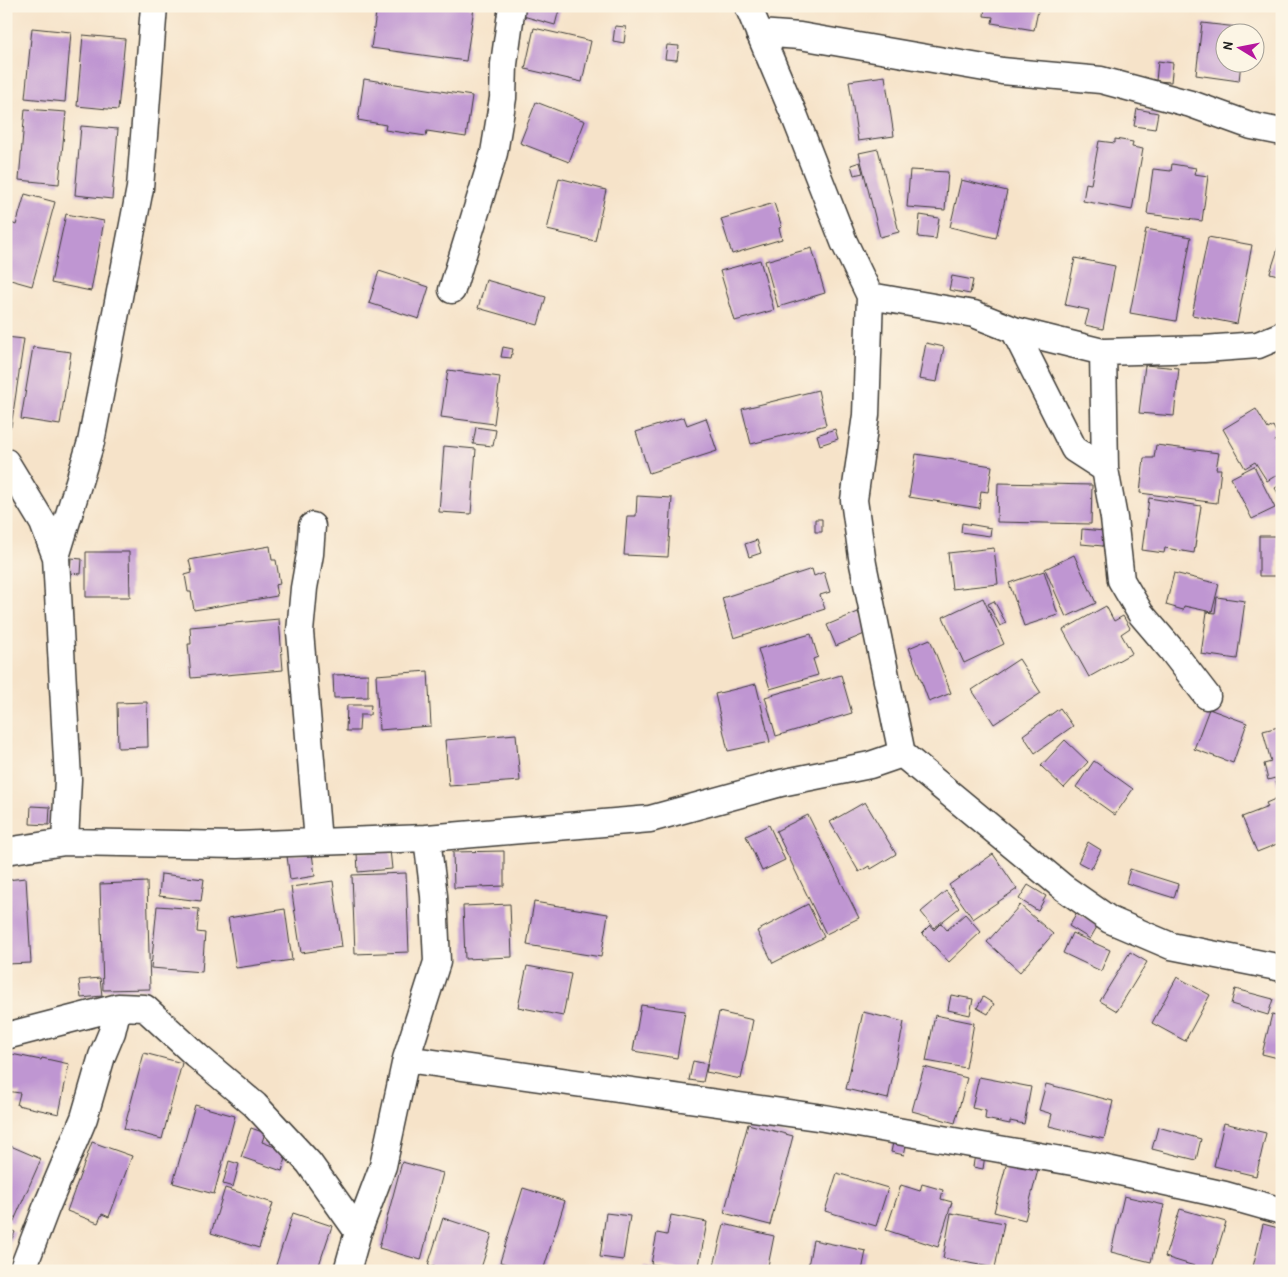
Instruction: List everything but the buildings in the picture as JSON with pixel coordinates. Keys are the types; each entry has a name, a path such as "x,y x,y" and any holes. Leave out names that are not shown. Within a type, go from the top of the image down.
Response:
{"street":[{"path":"56,557 91,442 140,188 154,6"},
{"path":"452,290 494,153 503,98 504,64 512,6"},
{"path":"748,6 844,242 870,296 866,415 854,500 863,564 902,754 1064,888 1110,920 1170,946 1282,968"},
{"path":"759,33 800,36 1002,71 1101,80 1191,104 1252,126 1282,132"},
{"path":"870,296 974,314 1014,330 1103,352 1204,349 1258,345 1282,335"},
{"path":"1014,330 1074,449 1105,469"},
{"path":"1103,352 1105,469 1114,518 1121,580 1140,614 1208,696"},
{"path":"6,462 43,523 56,557 68,780 65,842"},
{"path":"312,526 300,632 318,841"},
{"path":"6,851 65,842 237,845 427,838 650,819 781,783 870,765 902,754"},
{"path":"348,1270 358,1232 383,1166 406,1059 438,962 434,896 427,838"},
{"path":"6,1036 118,1008 145,1008 197,1056 255,1105 309,1163 358,1232"},
{"path":"22,1271 84,1118 118,1008"},
{"path":"406,1059 824,1118 1084,1164 1282,1211"}]}
